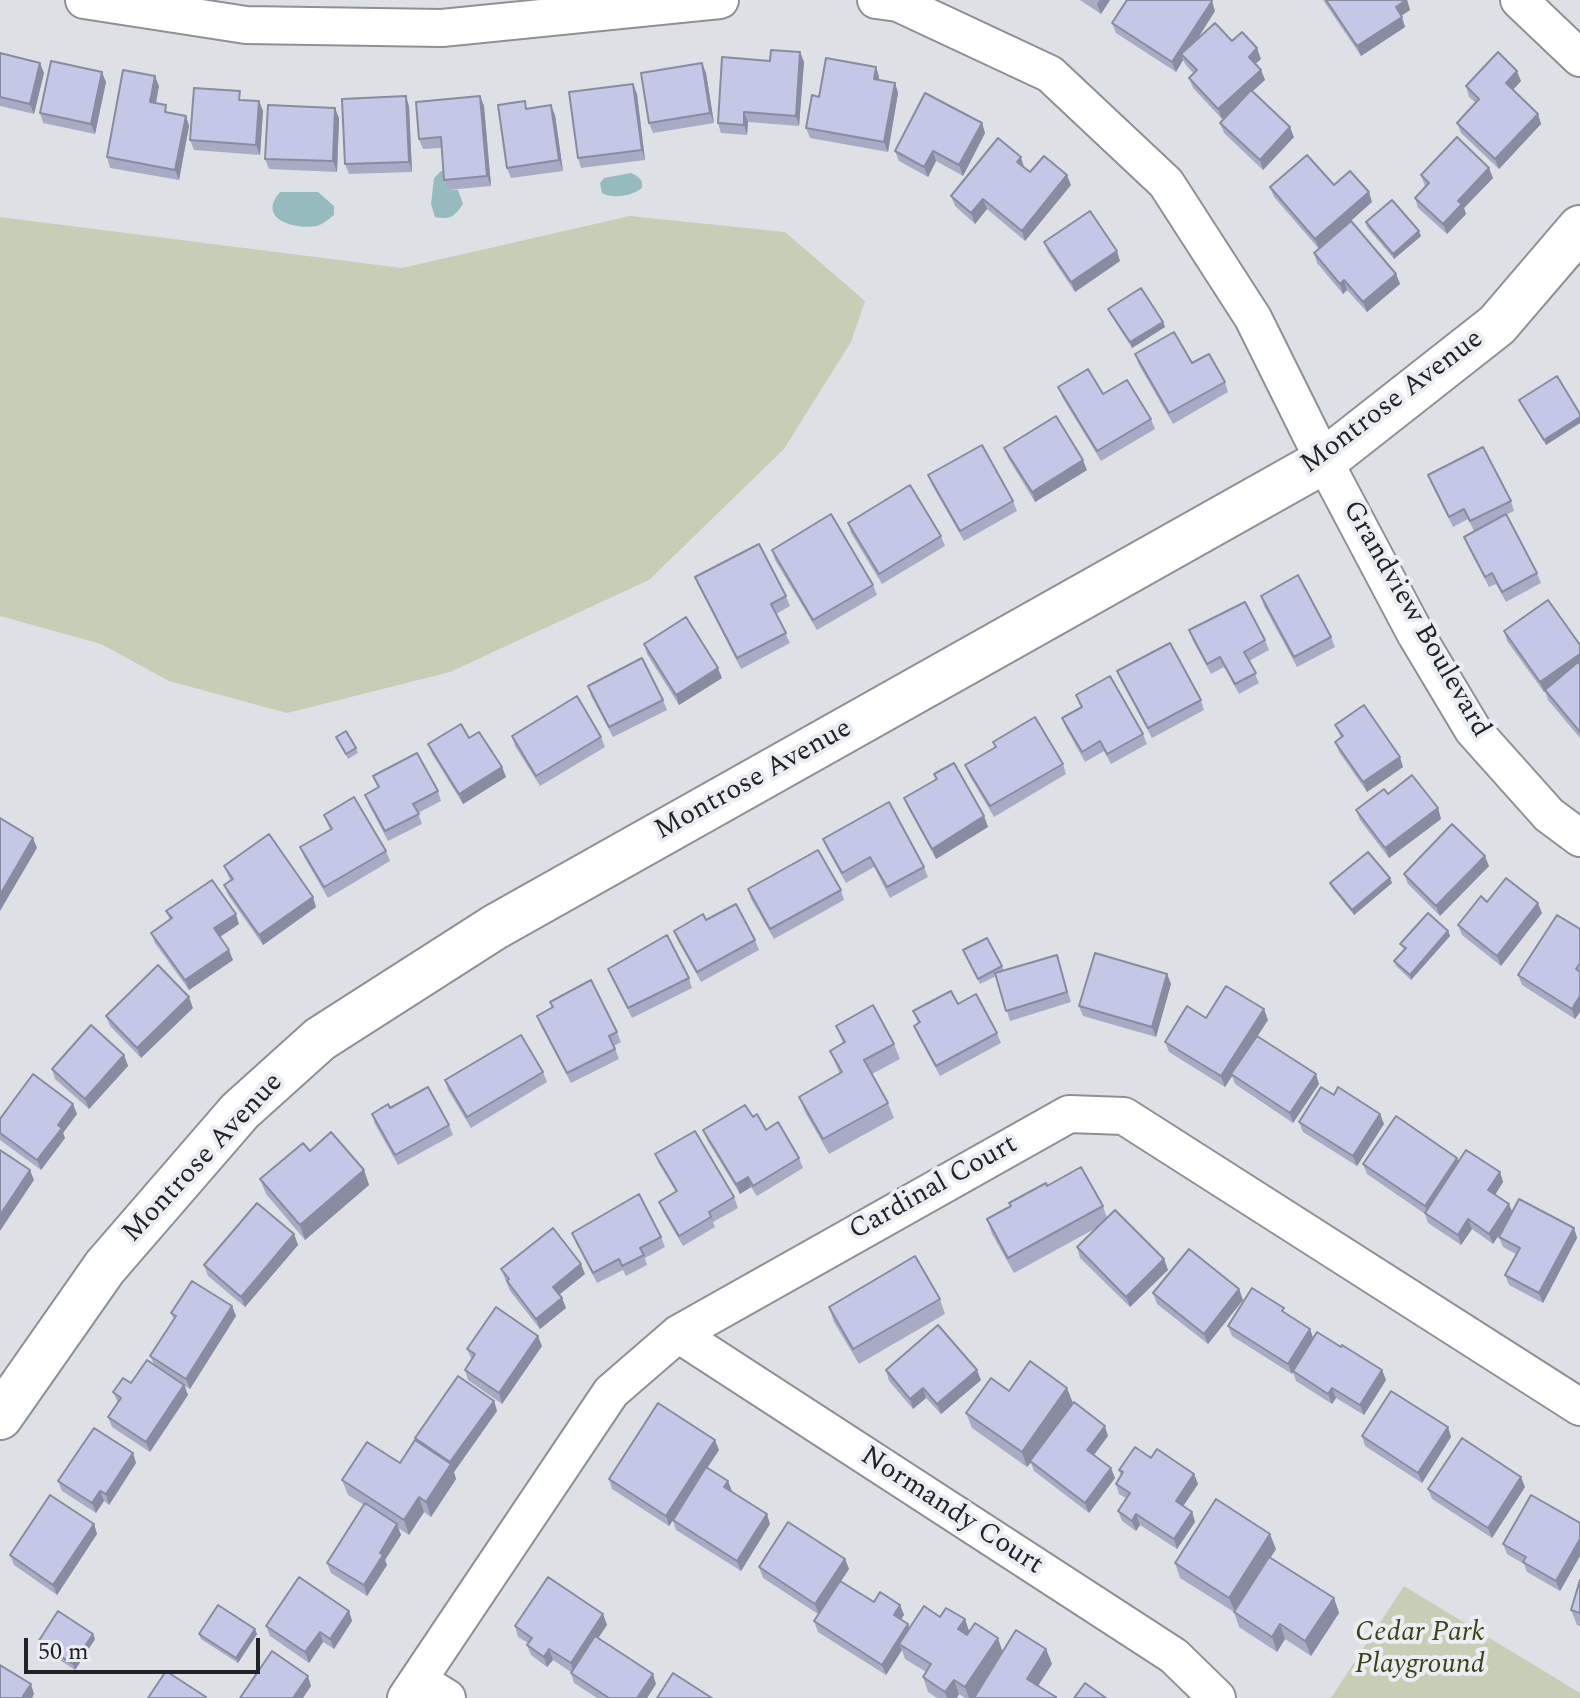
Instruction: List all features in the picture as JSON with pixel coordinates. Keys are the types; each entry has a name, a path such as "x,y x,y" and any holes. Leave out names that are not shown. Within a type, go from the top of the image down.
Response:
{"street":[{"path":"84,0 246,25 442,28 720,0"},
{"name":"Grandview Boulevard","path":"876,0 898,3 1050,74 1166,183 1253,318 1415,633 1473,730 1549,815 1580,838"},
{"path":"1519,0 1580,58"},
{"name":"Montrose Avenue","path":"0,1417 105,1267 240,1111 320,1039 495,927 1324,461 1497,325 1580,228"},
{"name":"Cardinal Court","path":"424,1692 611,1392 678,1334 1069,1114 1124,1116 1580,1407"},
{"name":"Normandy Court","path":"678,1334 1174,1656 1217,1698"}],"green space":[{"path":"630,216 785,232 865,301 851,342 784,449 649,580 450,672 287,713 169,681 101,644 0,616 0,217 402,268"},
{"name":"Cedar Park Playground","path":"1404,1586 1580,1693 1580,1698 1331,1698"}],"water":[{"path":"441,171 446,172 448,190 458,190 463,204 449,218 435,217 431,204 434,178"},
{"path":"631,173 640,179 642,188 623,196 602,193 600,183 604,178"},
{"path":"280,192 318,192 334,206 334,215 317,226 299,226 281,221 273,209"}],"building":[{"path":"1127,0 1212,1 1172,62 1112,23"},
{"path":"1326,0 1406,0 1396,7 1402,17 1357,46"},
{"path":"1215,23 1232,41 1242,32 1257,48 1249,57 1261,70 1218,109 1189,78 1197,70 1181,54"},
{"path":"771,50 800,52 796,116 744,112 744,125 718,123 722,57 770,61"},
{"path":"1498,52 1517,71 1506,83 1538,114 1495,159 1457,123 1479,99 1466,86"},
{"path":"0,53 40,63 30,104 0,97"},
{"path":"826,58 876,67 874,79 895,83 884,142 806,128 812,95 819,97"},
{"path":"51,61 102,72 91,124 40,113"},
{"path":"702,63 710,113 649,123 641,73"},
{"path":"123,70 155,76 150,102 166,105 165,112 186,116 175,170 107,157"},
{"path":"633,84 642,150 578,158 569,92"},
{"path":"194,88 240,91 239,100 259,101 256,145 190,140"},
{"path":"1251,90 1290,127 1260,160 1220,123"},
{"path":"925,93 982,123 959,165 933,151 924,167 895,151"},
{"path":"406,96 409,162 345,164 342,99"},
{"path":"480,96 487,176 444,180 441,137 419,139 416,102"},
{"path":"525,101 526,109 551,105 559,160 507,168 498,105"},
{"path":"268,105 335,108 333,161 265,159"},
{"path":"1457,137 1489,168 1458,201 1462,204 1443,224 1415,198 1429,183 1421,175"},
{"path":"998,138 1021,157 1017,162 1030,172 1044,156 1067,175 1022,231 983,199 971,213 951,196"},
{"path":"1307,155 1334,185 1350,171 1369,192 1315,239 1270,187"},
{"path":"1392,200 1419,231 1393,254 1366,222"},
{"path":"1090,211 1117,251 1071,282 1044,242"},
{"path":"1351,221 1396,274 1363,302 1344,280 1340,284 1314,253"},
{"path":"1141,288 1163,322 1130,342 1108,309"},
{"path":"1174,332 1192,363 1209,354 1225,382 1169,413 1135,354"},
{"path":"1088,369 1103,394 1127,380 1151,419 1097,451 1058,387"},
{"path":"1557,376 1580,417 1544,440 1519,400"},
{"path":"1056,416 1083,460 1032,492 1004,448"},
{"path":"982,445 1013,501 960,531 928,475"},
{"path":"1483,447 1511,501 1470,521 1464,509 1449,517 1428,475"},
{"path":"910,485 941,536 879,574 848,523"},
{"path":"831,514 873,585 813,620 772,550"},
{"path":"1506,514 1537,573 1502,592 1492,573 1485,577 1464,537"},
{"path":"759,544 786,596 771,604 786,633 737,658 695,577"},
{"path":"1298,575 1331,637 1294,657 1261,596"},
{"path":"1548,600 1580,645 1580,654 1540,682 1504,631"},
{"path":"1245,602 1265,640 1244,652 1256,673 1235,684 1220,657 1207,664 1189,630"},
{"path":"686,617 718,668 676,695 644,644"},
{"path":"1170,643 1201,700 1148,728 1117,671"},
{"path":"642,658 663,700 609,727 588,686"},
{"path":"1578,662 1580,665 1580,732 1545,690"},
{"path":"1110,676 1143,734 1107,754 1100,741 1082,752 1062,718 1082,707 1076,695"},
{"path":"577,696 601,737 536,776 512,736"},
{"path":"1364,705 1400,757 1363,782 1335,742 1343,736 1335,725"},
{"path":"1035,717 1063,764 990,806 965,765 996,747 993,742"},
{"path":"461,724 469,738 479,732 502,767 459,794 428,744"},
{"path":"346,731 356,748 346,754 336,737"},
{"path":"417,753 438,791 413,804 419,814 385,831 365,795 379,787 373,776"},
{"path":"954,763 984,816 932,849 904,798 937,779 934,774"},
{"path":"1412,775 1438,808 1385,848 1356,810 1384,789 1388,794"},
{"path":"354,797 386,851 324,887 300,847 332,829 324,815"},
{"path":"889,802 924,867 887,887 870,857 842,873 823,839"},
{"path":"0,818 33,838 0,895"},
{"path":"1452,824 1485,856 1436,906 1404,874"},
{"path":"269,834 313,897 259,935 224,885 233,879 224,866"},
{"path":"818,850 841,890 770,929 748,889"},
{"path":"1368,852 1390,878 1352,910 1330,883"},
{"path":"1506,878 1538,903 1497,956 1458,925 1481,896 1487,902"},
{"path":"212,880 236,914 214,928 229,950 185,980 151,933 172,918 166,911"},
{"path":"736,904 755,940 697,972 674,931 703,914 706,920"},
{"path":"1428,913 1448,931 1410,975 1394,961 1406,948 1400,944"},
{"path":"1557,915 1580,929 1580,963 1576,969 1580,972 1580,996 1572,1009 1518,975"},
{"path":"667,935 689,978 628,1008 608,969"},
{"path":"987,938 1002,966 978,979 963,950"},
{"path":"1095,953 1167,974 1152,1027 1079,1006"},
{"path":"1057,955 1067,992 1006,1011 995,973"},
{"path":"158,965 189,997 137,1048 106,1016"},
{"path":"591,980 617,1032 609,1036 615,1049 567,1073 537,1016 553,1007 550,1002"},
{"path":"1226,986 1264,1009 1221,1076 1165,1042 1187,1006 1206,1018"},
{"path":"951,991 958,1004 976,994 997,1033 936,1066 914,1026 920,1022 913,1011"},
{"path":"873,1005 894,1044 864,1060 888,1103 823,1139 799,1097 842,1072 830,1051 845,1042 836,1026"},
{"path":"91,1025 124,1055 85,1099 52,1069"},
{"path":"521,1035 543,1072 467,1117 445,1080"},
{"path":"1257,1036 1316,1074 1290,1113 1231,1074"},
{"path":"33,1074 73,1104 58,1125 62,1128 37,1160 0,1133 0,1119"},
{"path":"428,1087 449,1125 395,1155 372,1114 388,1104 390,1108"},
{"path":"1321,1087 1334,1095 1338,1087 1380,1114 1353,1156 1299,1122"},
{"path":"745,1105 753,1117 757,1114 766,1130 778,1122 799,1158 753,1186 748,1177 736,1184 703,1130"},
{"path":"1396,1116 1457,1158 1425,1206 1363,1164"},
{"path":"695,1131 734,1197 709,1212 711,1217 679,1236 659,1202 677,1191 655,1154"},
{"path":"331,1132 364,1170 300,1225 260,1179 303,1143 310,1151"},
{"path":"0,1150 30,1170 0,1215"},
{"path":"1466,1150 1500,1172 1488,1190 1509,1204 1489,1234 1468,1219 1458,1235 1425,1213"},
{"path":"1081,1167 1103,1206 1008,1258 987,1219 1011,1206 1009,1203"},
{"path":"639,1194 661,1237 640,1248 644,1255 622,1266 619,1259 593,1273 572,1233"},
{"path":"1519,1199 1574,1228 1539,1293 1505,1275 1520,1248 1499,1237"},
{"path":"257,1203 294,1234 241,1297 204,1265"},
{"path":"1115,1210 1164,1259 1126,1297 1077,1247"},
{"path":"553,1228 581,1264 553,1287 562,1298 536,1319 501,1269"},
{"path":"1189,1249 1239,1289 1204,1334 1153,1293"},
{"path":"915,1256 940,1299 853,1349 829,1307"},
{"path":"192,1281 232,1306 186,1379 150,1356 176,1316 171,1313"},
{"path":"1252,1288 1310,1329 1288,1364 1228,1326"},
{"path":"496,1307 538,1336 499,1393 465,1370 475,1354 467,1349"},
{"path":"938,1325 977,1370 937,1404 923,1388 910,1399 886,1370"},
{"path":"1317,1332 1382,1370 1360,1405 1332,1388 1328,1394 1293,1371"},
{"path":"147,1360 184,1385 146,1442 108,1417 121,1398 113,1392 123,1378 131,1383"},
{"path":"1030,1361 1067,1388 1022,1452 966,1413 991,1378 1009,1391"},
{"path":"458,1376 494,1401 450,1462 415,1438"},
{"path":"1391,1391 1448,1427 1418,1473 1362,1436"},
{"path":"1074,1402 1105,1426 1087,1450 1111,1468 1085,1503 1030,1461"},
{"path":"658,1403 715,1440 666,1516 609,1479"},
{"path":"94,1428 133,1453 106,1494 100,1491 92,1503 58,1481"},
{"path":"1462,1438 1521,1477 1488,1528 1428,1489"},
{"path":"415,1440 451,1464 426,1502 419,1497 404,1520 342,1480 367,1442 400,1463"},
{"path":"1135,1447 1151,1458 1157,1449 1194,1474 1176,1501 1192,1512 1174,1539 1136,1514 1132,1521 1118,1511 1130,1493 1116,1484 1123,1472 1119,1470"},
{"path":"706,1467 728,1481 724,1487 767,1514 737,1561 673,1520"},
{"path":"50,1495 94,1524 53,1585 10,1555"},
{"path":"1531,1495 1580,1523 1580,1539 1556,1581 1523,1562 1526,1557 1503,1544"},
{"path":"1216,1499 1270,1534 1229,1598 1175,1563"},
{"path":"365,1503 397,1524 380,1553 383,1555 364,1585 327,1563"},
{"path":"788,1522 845,1559 815,1604 759,1567"},
{"path":"1269,1557 1334,1598 1305,1641 1280,1624 1272,1637 1234,1612"},
{"path":"299,1577 349,1611 330,1639 320,1632 305,1652 266,1626"},
{"path":"548,1577 603,1614 571,1663 549,1649 544,1657 527,1645 532,1638 515,1626"},
{"path":"1580,1580 1580,1613 1571,1610"},
{"path":"840,1581 874,1602 880,1592 900,1605 894,1615 908,1624 882,1665 814,1621"},
{"path":"218,1605 255,1629 236,1658 199,1634"},
{"path":"924,1606 940,1617 946,1608 965,1619 958,1629 967,1635 975,1623 998,1638 965,1687 954,1680 945,1692 923,1677 931,1664 899,1644"},
{"path":"58,1611 93,1634 73,1664 38,1642"},
{"path":"1016,1630 1046,1649 1027,1679 1056,1698 974,1698"},
{"path":"595,1636 653,1674 637,1698 609,1698 571,1673"},
{"path":"272,1651 308,1676 293,1698 240,1698"},
{"path":"0,1665 31,1684 23,1696 27,1698 0,1698"},
{"path":"166,1671 206,1697 148,1698"},
{"path":"673,1673 712,1698 657,1698"},
{"path":"1085,1683 1106,1698 1074,1698"}]}
